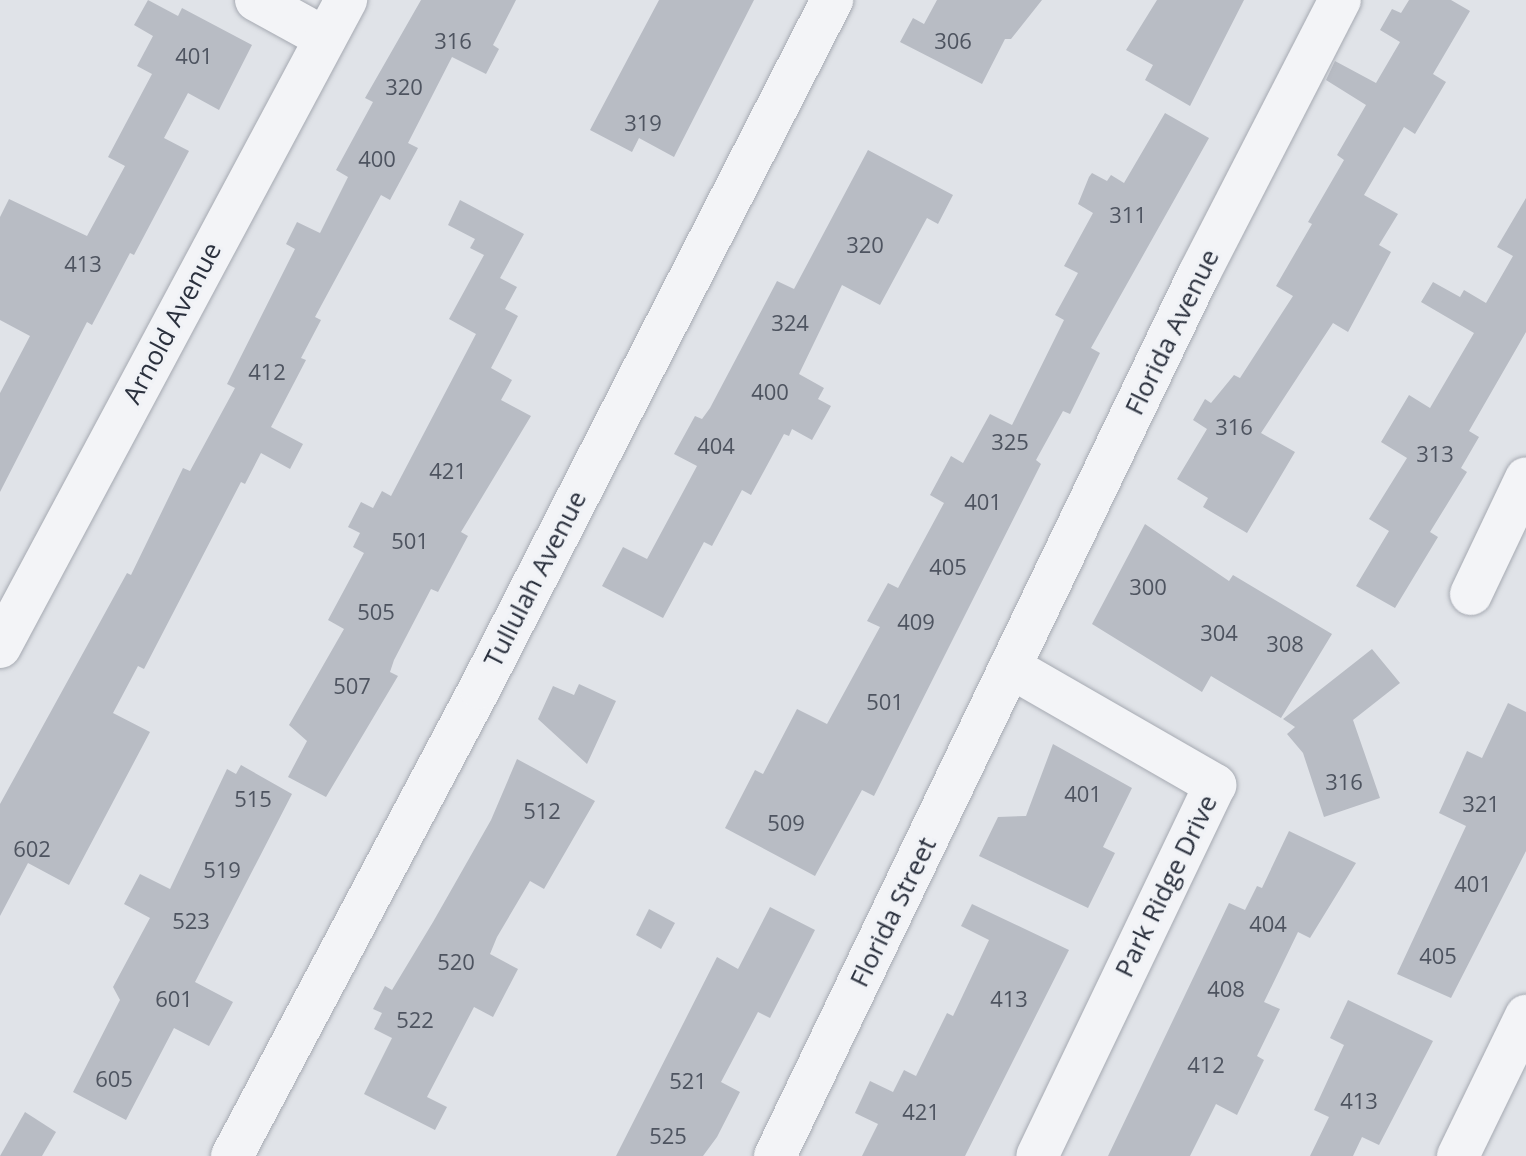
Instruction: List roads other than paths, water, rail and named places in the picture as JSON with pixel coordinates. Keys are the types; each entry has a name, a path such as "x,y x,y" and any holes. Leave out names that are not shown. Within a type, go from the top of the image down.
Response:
{"street":[{"path":"256,0 325,38"},
{"name":"Arnold Avenue","path":"0,647 346,0"},
{"name":"Tullulah Avenue","path":"232,1156 480,688 832,0"},
{"name":"Florida Avenue","path":"1010,667 1199,274 1340,0"},
{"path":"1471,594 1526,478"},
{"name":"Florida Street","path":"775,1156 1010,667"},
{"name":"Park Ridge Drive","path":"1010,667 1215,785 1037,1156"},
{"path":"1458,1156 1526,1016"}]}
